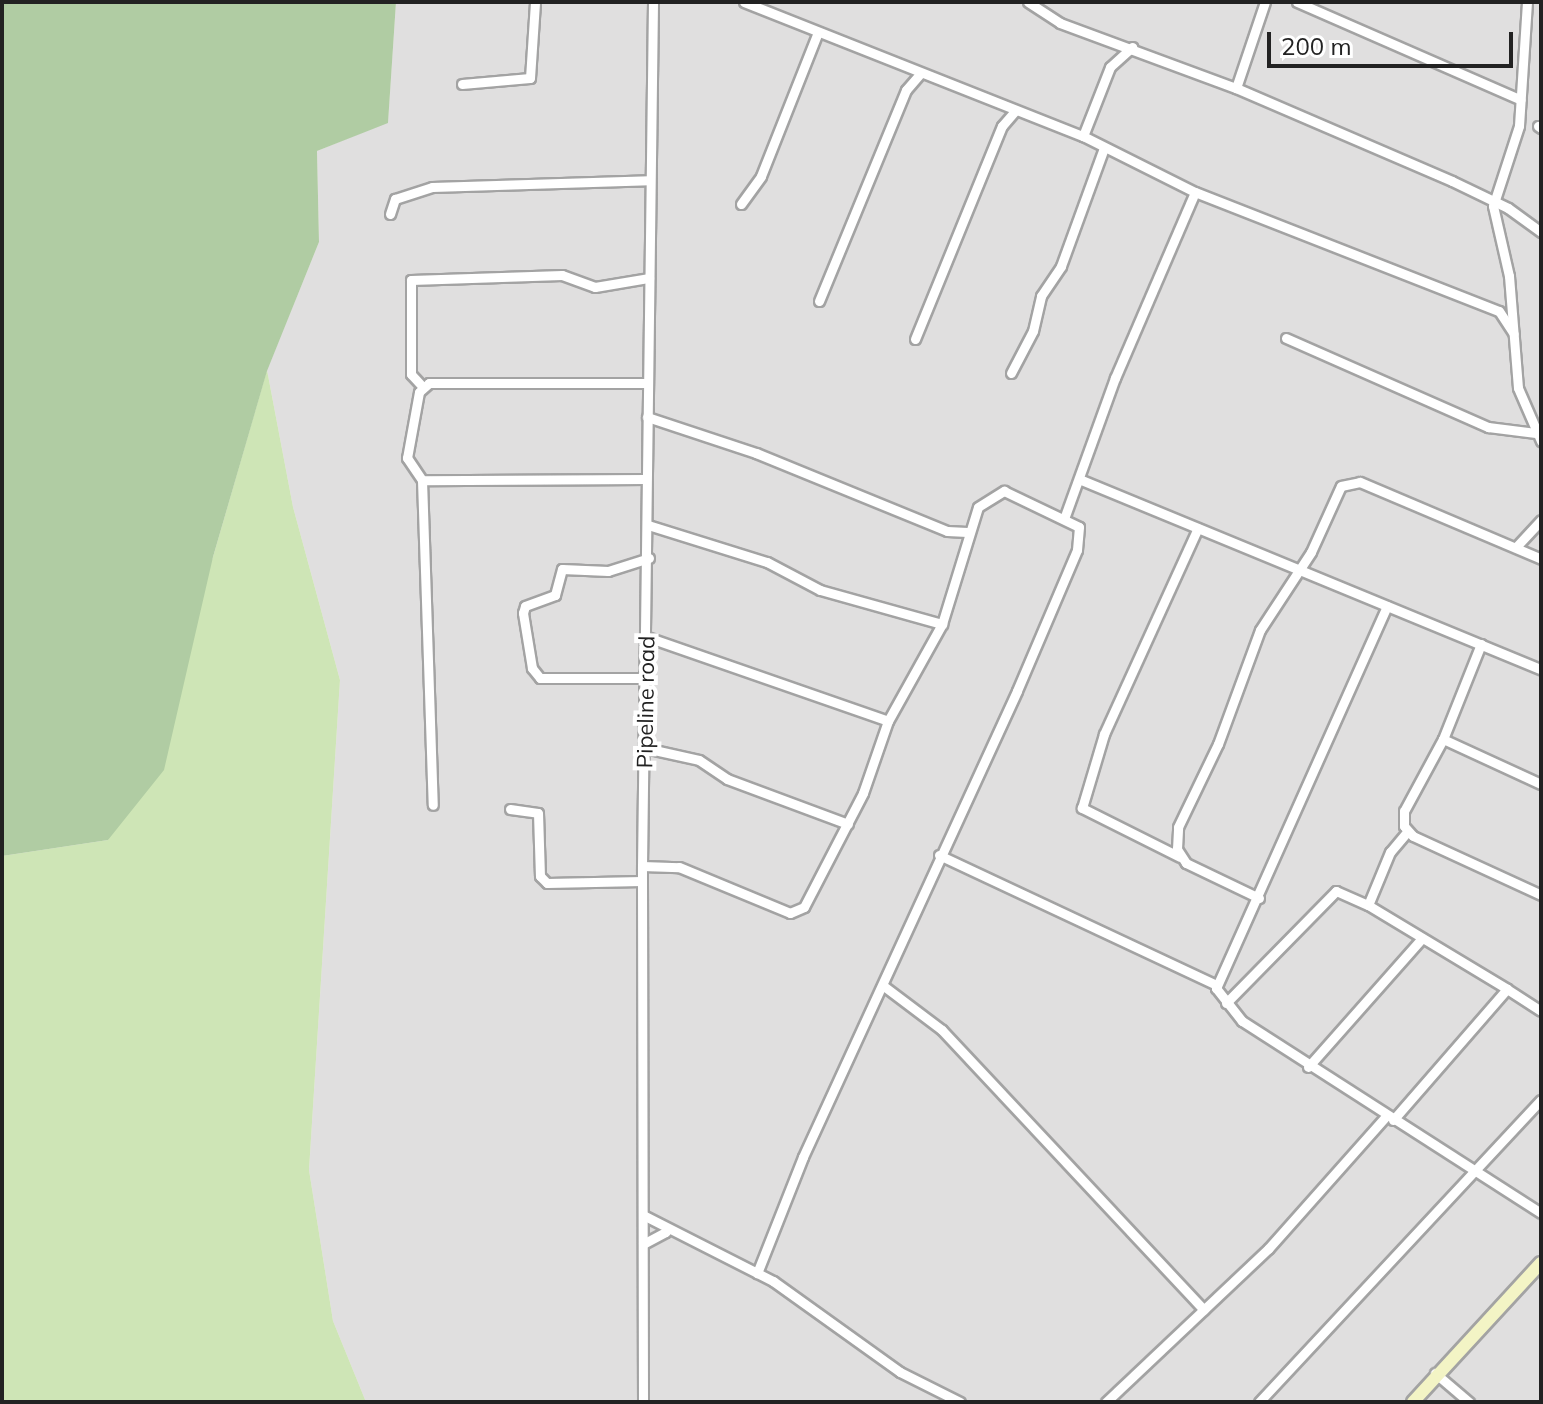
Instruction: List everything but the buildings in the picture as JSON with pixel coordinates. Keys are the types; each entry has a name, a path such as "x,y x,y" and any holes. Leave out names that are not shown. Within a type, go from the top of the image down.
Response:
{"street":[{"path":"462,84 530,78 535,2"},
{"name":"Pipeline road","path":"643,1402 642,866 649,558 646,479 653,2"},
{"path":"744,2 1083,136 1195,192 1499,311 1514,334"},
{"path":"1028,2 1060,23 1132,47 1236,88 1493,201 1541,232"},
{"path":"1236,88 1265,2"},
{"path":"1297,2 1521,100"},
{"path":"1527,2 1519,126 1493,201 1500,223 1518,388 1538,437"},
{"path":"741,204 761,176 818,32"},
{"path":"1083,136 1110,67 1132,47"},
{"path":"819,301 906,90 920,74"},
{"path":"915,339 1002,126 1015,111"},
{"path":"1011,373 1033,331 1041,296 1061,266 1104,148"},
{"path":"390,214 395,199 432,187 649,180"},
{"path":"1065,516 1115,378 1195,192"},
{"path":"1500,223 1508,208"},
{"path":"647,383 422,386 411,374 411,280 562,275 595,287 649,278"},
{"path":"1286,338 1488,427 1538,437"},
{"path":"422,386 407,458 422,480 433,805"},
{"path":"647,417 756,453 947,531 967,532"},
{"path":"422,480 646,479"},
{"path":"1079,479 1298,566 1541,669"},
{"path":"1180,857 1182,814 1218,744 1260,630 1341,486 1352,481 1541,559"},
{"path":"642,866 679,867 790,913 816,891 848,824 888,721 942,624 967,532 978,507 999,491 1065,516 1079,527 1077,550 939,855 885,987 803,1157 757,1273"},
{"path":"1516,547 1541,520"},
{"path":"648,525 767,562 820,590 942,624"},
{"path":"1198,528 1104,734 1082,808 1259,898"},
{"path":"646,678 535,676 523,613 525,606 555,595 562,569 608,571 649,558"},
{"path":"1217,985 1259,898 1387,606"},
{"path":"647,637 888,721"},
{"path":"1368,905 1390,852 1407,832 1404,811 1443,739 1481,644"},
{"path":"1443,739 1541,784"},
{"path":"645,748 699,760 727,779 848,824"},
{"path":"510,809 538,813 540,876 547,883 642,881"},
{"path":"1407,832 1541,895"},
{"path":"939,855 1217,985 1226,1003 1308,1067 1541,1213"},
{"path":"1226,1003 1336,891 1368,905 1541,1011"},
{"path":"1308,1067 1422,938"},
{"path":"885,987 942,1030 1204,1310"},
{"path":"1106,1402 1268,1249 1507,989"},
{"path":"1259,1402 1541,1100"},
{"path":"645,1216 666,1232 757,1273 900,1372 960,1402"},
{"path":"643,1244 666,1232"},
{"path":"1413,1402 1435,1373 1540,1266"},
{"path":"1435,1373 1469,1402"}],"shaded area":[{"path":"396,2 1541,2 1541,1402 366,1402 333,1321 309,1170 340,680 293,507 267,370 319,242 317,151 388,122"}],"green space":[{"path":"2,2 396,2 388,123 317,151 319,242 267,371 213,557 164,770 108,840 2,856"},
{"path":"267,370 293,507 340,680 309,1170 333,1321 366,1402 2,1402 2,856 108,840 213,557"}]}
